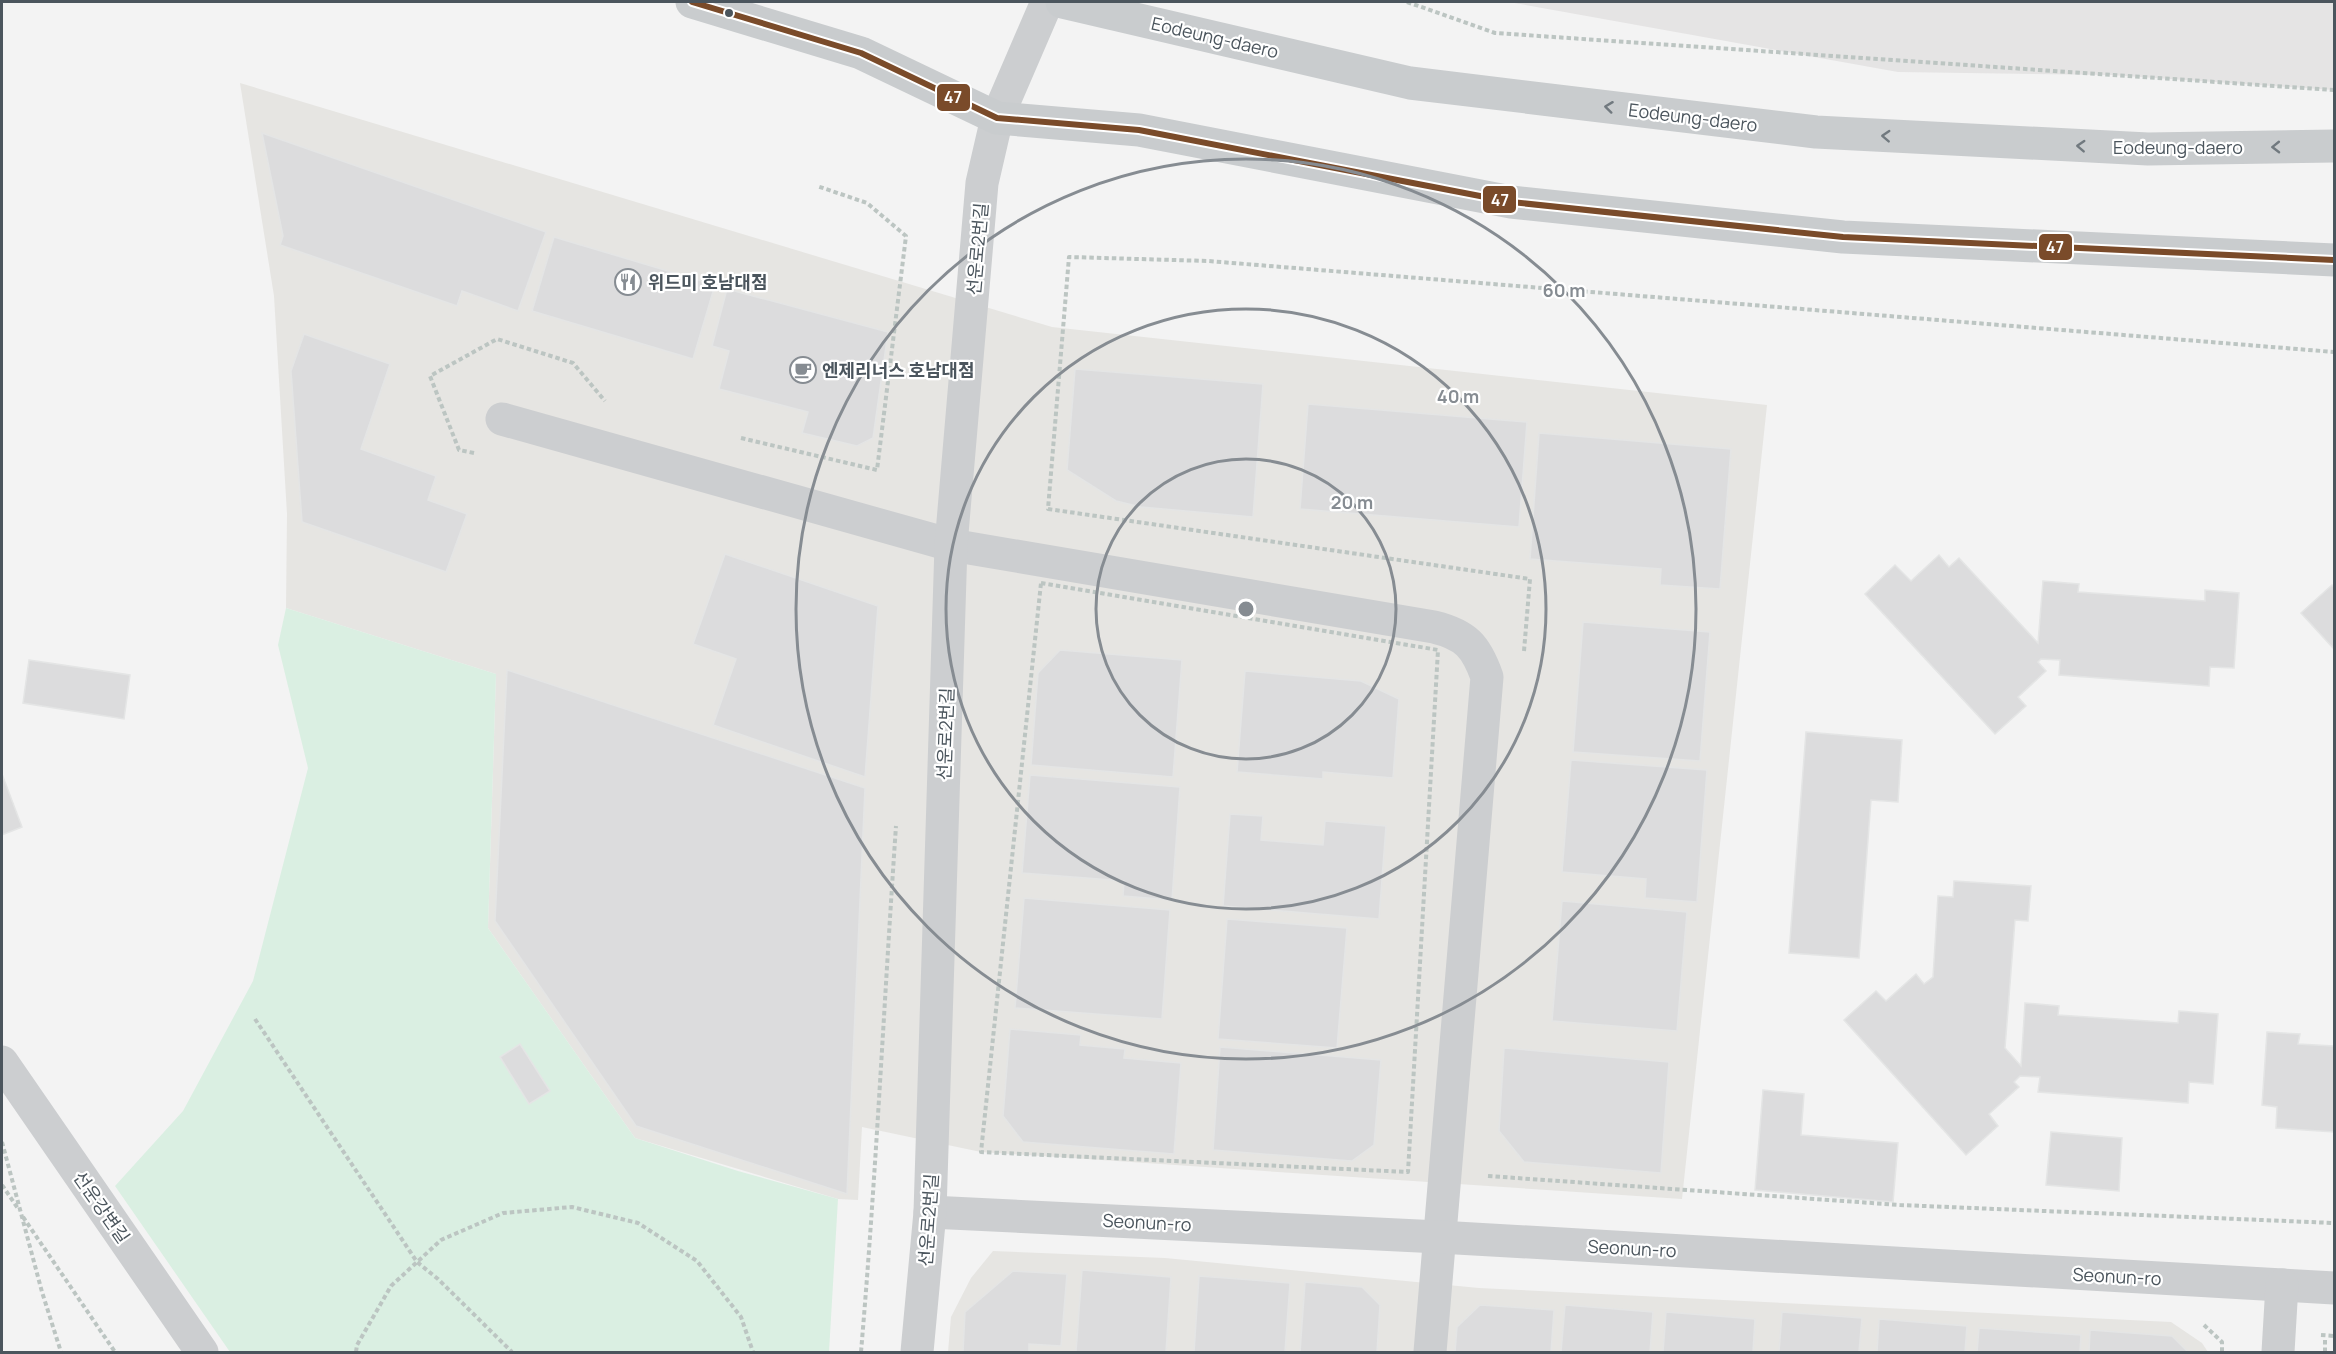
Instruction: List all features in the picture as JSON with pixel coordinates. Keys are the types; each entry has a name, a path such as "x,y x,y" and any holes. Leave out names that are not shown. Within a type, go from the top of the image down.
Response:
{"main road":[{"path":"692,2 861,53 997,118 1139,130 1523,203 1843,237 2334,260"},
{"name":"Eodeung-daero","path":"1062,2 1410,83 1816,132 2148,149 2334,146"}],"street":[{"name":"선운로2번길","path":"917,1353 930,1212 951,545 982,183 997,118 1047,2"},
{"path":"502,419 951,545 1434,627 1453,632 1469,642 1480,658 1486,677 1430,1353"},
{"name":"선운강변길","path":"2,1062 202,1353"},
{"name":"Seonun-ro","path":"930,1212 1439,1237 2334,1288"},
{"path":"2278,1353 2282,1285"}],"path":[{"path":"1407,2 1495,33 2334,90"},
{"path":"738,437 878,470 906,236 867,203 817,186"},
{"path":"1523,662 1530,579 1048,509 1069,257 1208,261 2334,352"},
{"path":"480,455 459,450 430,376 497,339 573,363 610,408"},
{"path":"1041,584 1438,650 1408,1172 981,1152 1041,584"},
{"path":"861,1353 871,1236 896,823"},
{"path":"255,1019 417,1262 438,1279 513,1353"},
{"path":"2,1138 42,1292 61,1353"},
{"path":"1481,1175 1900,1205 2334,1223"},
{"path":"2,1185 116,1353"},
{"path":"356,1353 357,1345 391,1286 441,1240 503,1213 572,1206 638,1223 697,1261 741,1317 753,1353"},
{"path":"2325,1353 2325,1336 2334,1336"}],"shaded area":[{"path":"1509,2 2334,2 2334,90 2111,75 1898,72"},
{"path":"240,83 1052,327 1767,405 1682,1199 981,1152 862,1127 858,1200 838,1199 635,1138 488,928 496,674 286,608 287,514 274,296"},
{"path":"993,1251 1165,1258 1479,1288 2171,1322 2202,1343 2208,1352 948,1352 951,1317 971,1278"}],"green space":[{"path":"286,608 496,674 488,928 635,1138 738,1171 838,1199 829,1352 230,1352 115,1186 183,1111 253,981 308,768 278,645"}],"building":[{"path":"262,133 546,232 518,311 462,291 457,306 280,245 283,236"},
{"path":"554,237 715,285 693,359 532,311"},
{"name":"엔제리너스 호남대점","path":"727,289 888,332 873,438 857,446 802,433 808,412 719,389 729,351 712,346"},
{"path":"304,334 390,364 361,449 436,476 428,500 467,514 446,572 302,522 291,371"},
{"path":"1075,369 1263,384 1253,517 1141,507 1116,501 1067,470"},
{"path":"1308,404 1527,422 1519,527 1300,509"},
{"path":"1539,433 1731,449 1720,589 1660,585 1661,569 1530,559"},
{"path":"725,554 878,606 865,777 713,725 736,659 693,644"},
{"path":"1939,555 1949,567 1959,558 2038,643 2043,581 2079,584 2078,592 2205,601 2205,590 2239,593 2234,668 2210,667 2209,686 2059,675 2060,660 2041,659 2038,662 2046,671 2018,697 2026,706 1995,734 1865,594 1895,565 1911,581"},
{"path":"2332,585 2334,587 2334,649 2301,613"},
{"path":"1583,622 1710,632 1700,761 1573,752"},
{"path":"1060,650 1182,660 1173,777 1031,765 1038,673"},
{"path":"29,660 130,675 124,719 23,703"},
{"path":"507,670 865,788 847,1194 636,1126 495,921"},
{"path":"1245,671 1361,681 1399,699 1393,778 1323,772 1323,779 1237,772"},
{"path":"1806,732 1902,740 1898,802 1871,800 1859,958 1789,953"},
{"path":"1571,760 1707,770 1697,902 1645,898 1646,879 1562,872"},
{"path":"2,774 22,827 2,835"},
{"path":"1030,775 1180,787 1172,900 1123,896 1124,881 1022,873"},
{"path":"1230,814 1263,816 1261,840 1323,845 1325,821 1386,826 1379,919 1223,906"},
{"path":"1954,881 2031,886 2028,921 2015,920 2005,1048 2021,1066 2025,1003 2059,1006 2058,1015 2178,1023 2179,1011 2218,1014 2213,1084 2189,1082 2188,1103 2038,1092 2040,1077 2020,1076 2014,1082 2019,1087 1989,1114 1998,1126 1966,1155 1844,1020 1876,991 1886,1001 1916,974 1924,984 1933,977 1938,896 1953,897"},
{"path":"1024,898 1170,910 1162,1019 1015,1008"},
{"path":"1562,901 1687,912 1677,1031 1552,1021"},
{"path":"1227,919 1347,928 1337,1048 1218,1039"},
{"path":"1010,1029 1081,1035 1080,1045 1125,1049 1124,1058 1181,1063 1174,1154 1023,1142 1003,1116"},
{"path":"2267,1032 2300,1034 2298,1044 2334,1046 2334,1132 2276,1128 2277,1107 2262,1105"},
{"path":"520,1044 550,1091 529,1104 500,1057"},
{"path":"1220,1047 1381,1060 1374,1145 1352,1161 1213,1150"},
{"path":"1504,1048 1669,1062 1661,1173 1524,1162 1499,1131"},
{"path":"1763,1090 1804,1094 1801,1135 1898,1143 1893,1202 1755,1190"},
{"path":"2051,1132 2122,1138 2119,1191 2046,1185"},
{"path":"1082,1270 1171,1277 1166,1352 1076,1352"},
{"path":"1013,1271 1067,1274 1061,1346 1029,1344 1029,1352 963,1352 965,1312"},
{"path":"1199,1276 1290,1283 1285,1352 1194,1352"},
{"path":"1305,1282 1362,1287 1380,1305 1377,1352 1300,1352"},
{"path":"1480,1305 1554,1310 1551,1352 1455,1352 1457,1327"},
{"path":"1565,1305 1653,1312 1650,1352 1561,1352"},
{"path":"1666,1312 1755,1319 1753,1352 1663,1352"},
{"path":"1782,1312 1862,1318 1859,1352 1779,1352"},
{"path":"1879,1319 1967,1326 1965,1352 1877,1352"},
{"path":"1979,1328 2081,1335 2080,1352 1977,1352"},
{"path":"2090,1330 2172,1336 2188,1352 2089,1352"}],"transit line":[{"name":"47","path":"692,2 861,53 997,118 1139,130 1511,202 1843,237 2334,260"}],"place":[{"name":"위드미 호남대점","path":"628,282"},
{"name":"엔제리너스 호남대점","path":"803,370"}]}
